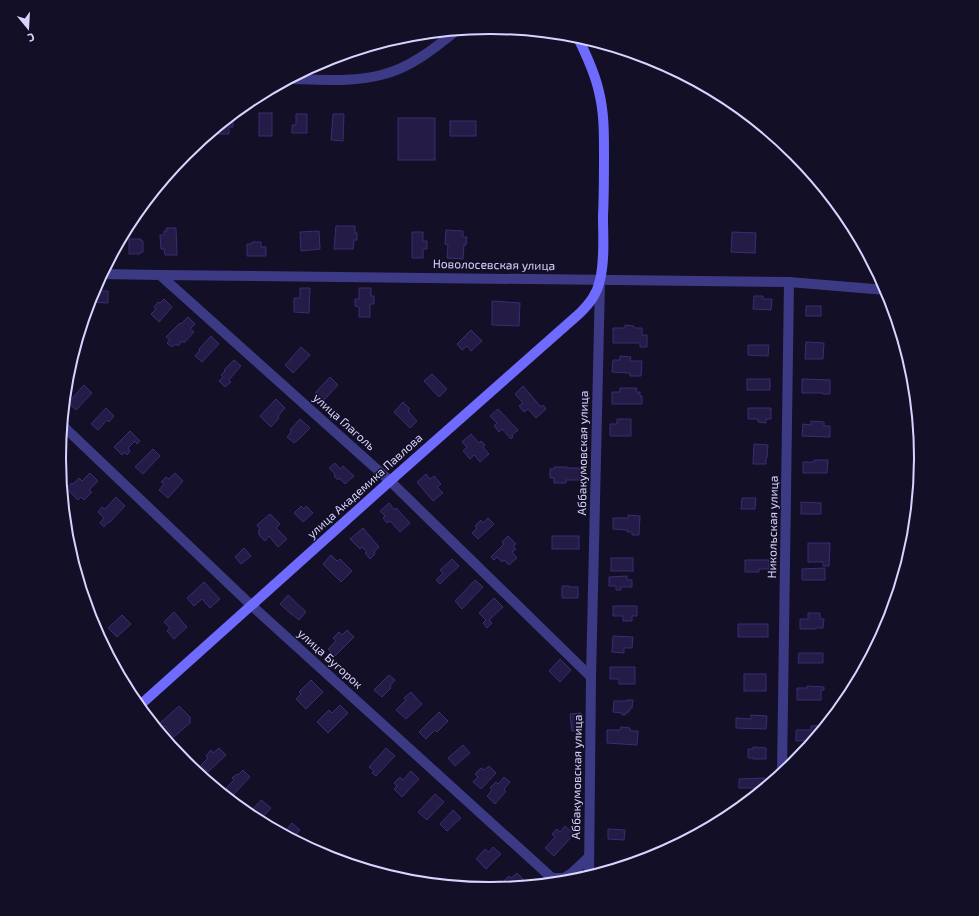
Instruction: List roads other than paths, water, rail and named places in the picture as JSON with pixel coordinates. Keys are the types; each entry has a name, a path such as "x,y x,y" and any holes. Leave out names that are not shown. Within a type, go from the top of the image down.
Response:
{"street":[{"path":"300,79 345,80 380,76 419,59 449,36"},
{"name":"Аббакумовская улица","path":"581,44 596,79 603,116 604,188 600,280 591,677 589,870"},
{"name":"Новолосевская улица","path":"107,274 789,282 878,289"},
{"name":"улица Глаголь","path":"160,275 390,481 591,677"},
{"name":"улица Академика Павлова","path":"143,702 580,313 594,297 600,280"},
{"name":"Никольская улица","path":"782,765 789,282"},
{"name":"улица Бугорок","path":"66,429 251,606 551,877"},
{"name":"улица Бугорок","path":"570,874 589,857"}]}
